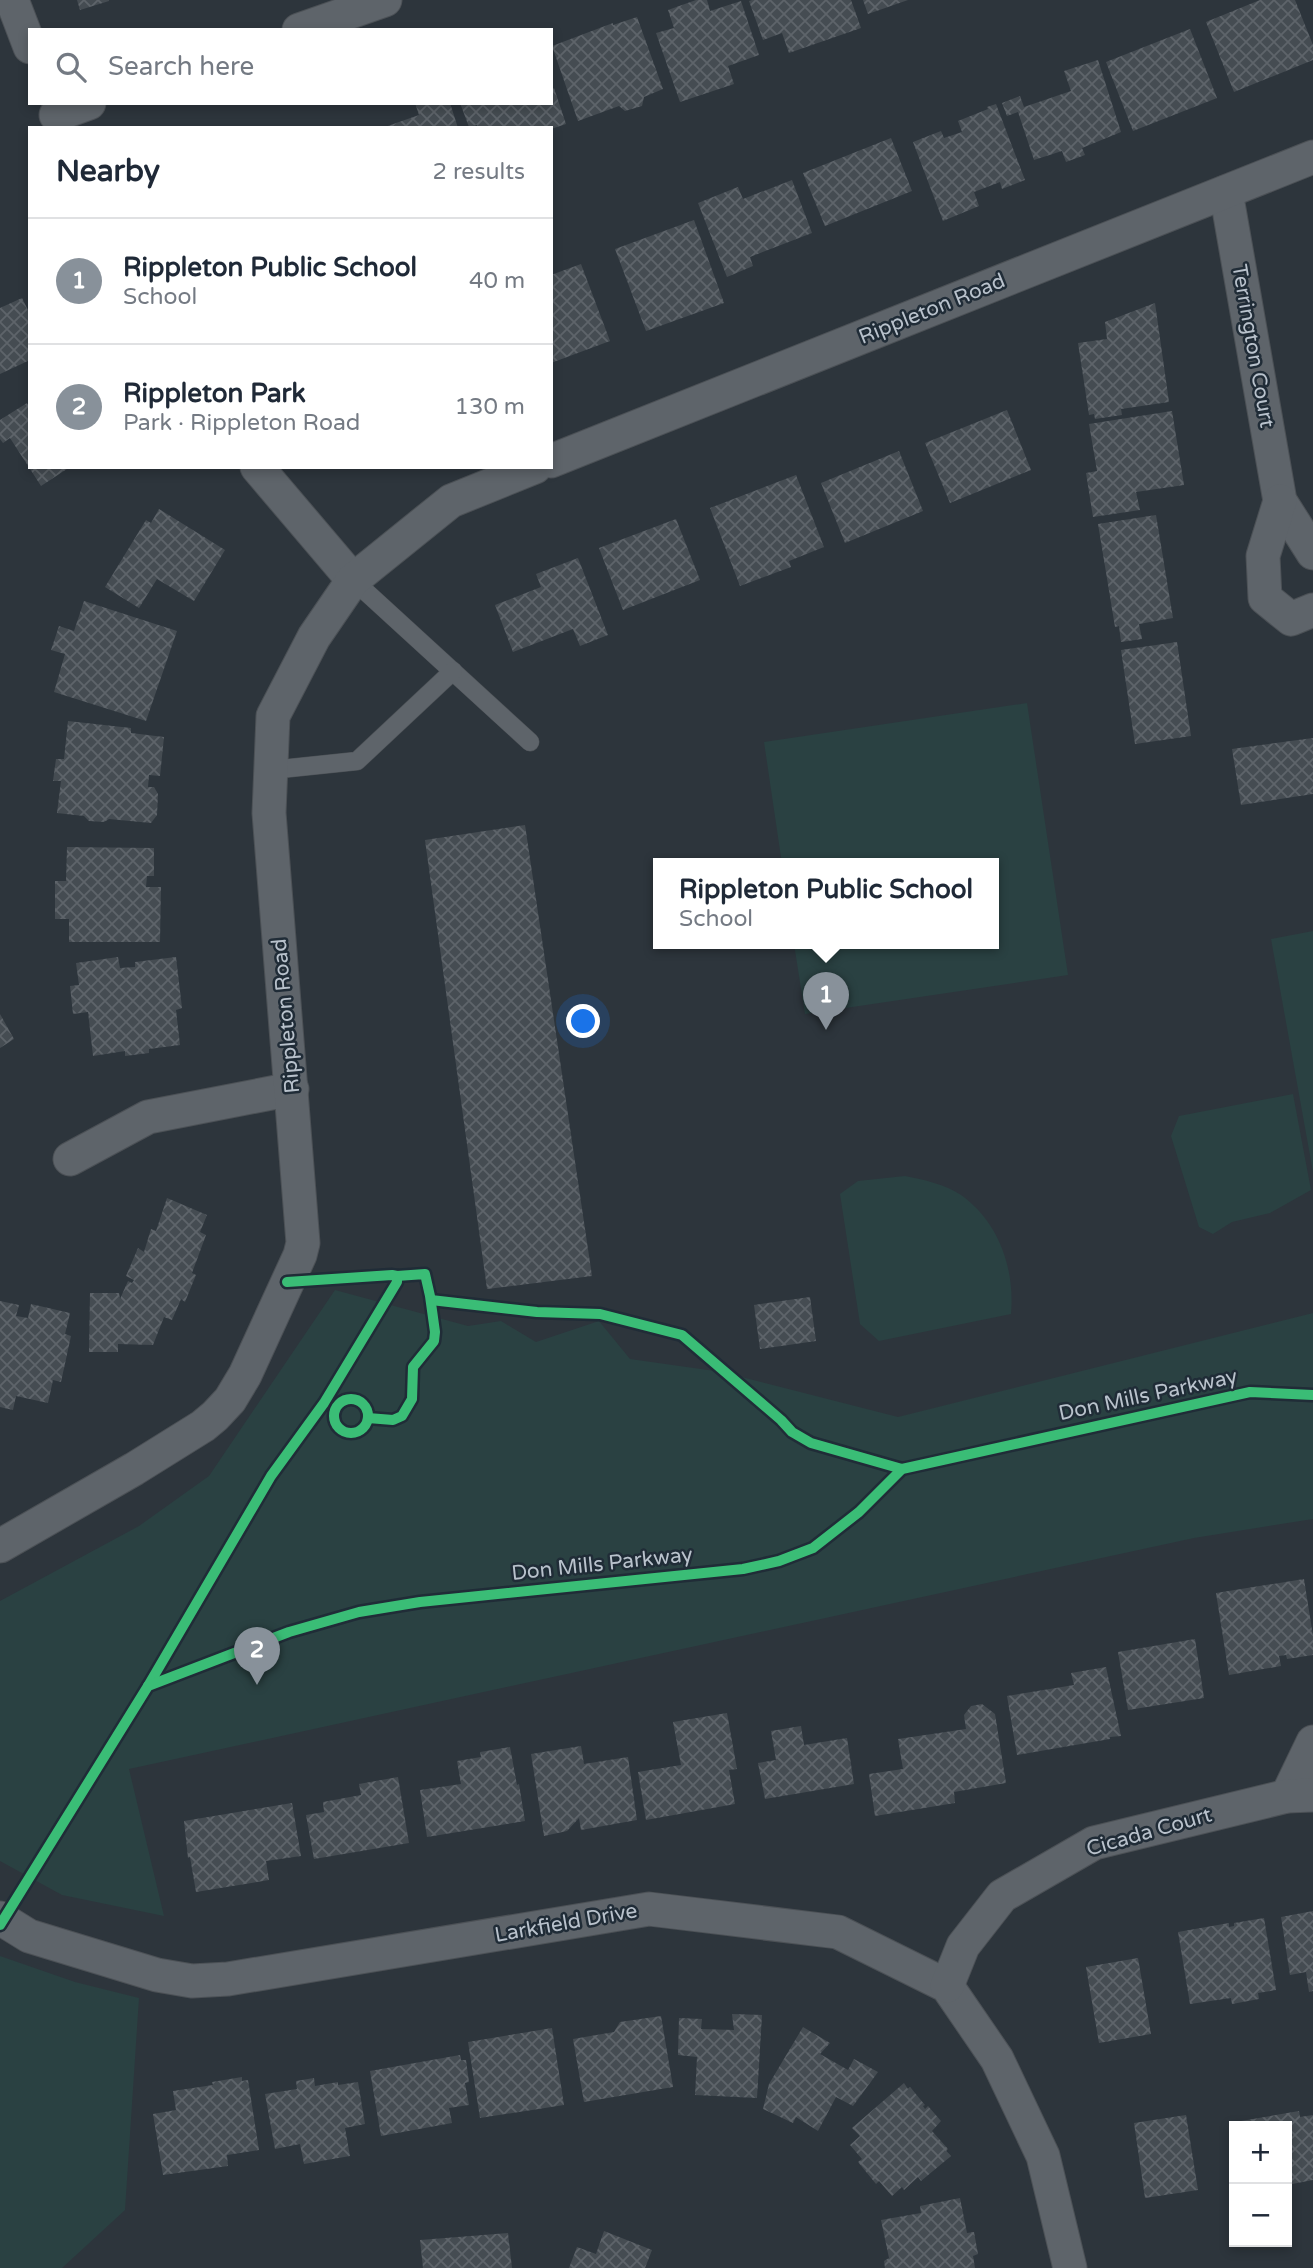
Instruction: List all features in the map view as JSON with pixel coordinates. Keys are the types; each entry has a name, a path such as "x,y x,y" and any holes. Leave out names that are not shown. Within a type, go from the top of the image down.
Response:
{"street":[{"path":"12,0 28,42"},
{"path":"305,28 385,0"},
{"path":"56,115 84,105"},
{"name":"Rippleton Road","path":"553,460 1313,157"},
{"name":"Terrington Court","path":"1226,192 1280,500 1313,553"},
{"path":"259,469 353,580"},
{"name":"Rippleton Road","path":"0,1546 193,1432 215,1416 230,1400 249,1366 302,1248 292,1088 269,813 273,716 314,637 353,580 451,500 530,469"},
{"name":"Terrington Court","path":"1280,500 1263,556 1265,598 1291,620 1313,610"},
{"path":"71,1160 148,1116 292,1088"},
{"name":"Cicada Court","path":"947,1986 963,1946 1002,1895 1094,1843 1300,1796 1313,1742"},
{"name":"Larkfield Drive","path":"0,1918 29,1936 157,1975 192,1981 211,1981 649,1909 838,1932 947,1986 997,2059 1043,2156 1070,2268"}],"lane":[{"path":"353,580 530,742"},
{"path":"271,770 357,761 453,671"}],"green space":[{"path":"1027,703 1068,975 805,1014 795,949 999,949 999,858 781,858 764,742"},
{"path":"1313,931 1313,1172 1271,939"},
{"path":"1293,1094 1311,1190 1270,1213 1232,1222 1213,1234 1199,1227 1171,1136 1179,1116"},
{"path":"905,1176 955,1191 985,1219 995,1233 1007,1264 1012,1297 1011,1314 879,1341 860,1324 840,1194 858,1181"},
{"path":"335,1290 468,1326 501,1321 536,1342 599,1321 630,1359 722,1372 898,1417 1313,1313 1313,1519 1194,1538 129,1769 164,1916 62,1895 0,1861 0,1601 139,1526 209,1476"},
{"path":"0,1956 75,1982 139,1998 125,2210 62,2268 0,2268"}],"building":[{"path":"77,0 109,0 109,1 80,10"},
{"path":"696,0 707,0 710,11 741,1 759,55 728,66 734,84 680,102 656,33 674,28 668,10"},
{"path":"851,0 861,28 789,53 782,33 763,40 749,1"},
{"path":"863,0 908,0 868,14"},
{"path":"1260,0 1295,0 1313,45 1313,60 1234,92 1206,22"},
{"path":"637,17 663,89 644,97 642,106 625,111 619,106 578,121 553,46"},
{"path":"1190,29 1217,98 1133,131 1106,62"},
{"path":"1098,60 1121,132 1082,148 1085,155 1066,162 1062,151 1034,160 1018,112 1007,116 1002,103 1020,96 1024,107 1071,91 1064,71"},
{"path":"553,88 566,124 553,128 553,126 469,126 461,105 553,105"},
{"path":"996,104 1025,180 1002,189 1000,182 974,192 979,206 943,221 913,142 941,131 944,138 962,132 958,121"},
{"path":"416,105 451,105 457,126 388,126 419,115"},
{"path":"891,138 912,191 825,226 803,173"},
{"path":"792,180 812,233 750,257 753,266 727,277 698,203 738,187 743,199"},
{"path":"694,220 724,303 646,331 615,249"},
{"path":"581,264 610,341 553,362 553,274"},
{"path":"22,298 28,310 28,361 0,374 0,308"},
{"path":"1155,303 1169,402 1121,409 1122,415 1095,419 1094,414 1089,415 1078,343 1107,339 1105,322"},
{"path":"27,403 28,466 10,438 3,443 0,439 0,420"},
{"path":"1007,410 1031,470 950,503 925,443"},
{"path":"1172,411 1184,485 1136,492 1140,510 1093,517 1086,473 1097,471 1089,424"},
{"path":"899,451 923,511 845,543 821,483"},
{"path":"30,469 67,469 41,486"},
{"path":"796,475 824,547 789,561 791,567 740,586 710,508"},
{"path":"159,509 225,550 194,601 157,579 139,608 105,587 146,520 151,523"},
{"path":"1156,515 1173,618 1139,624 1142,639 1121,642 1119,626 1115,627 1098,524"},
{"path":"676,519 700,580 623,610 599,548"},
{"path":"578,558 608,635 580,646 573,629 513,652 495,605 541,587 536,574"},
{"path":"84,601 177,631 146,721 54,692 65,654 51,650 59,626 74,631"},
{"path":"1177,642 1191,736 1135,744 1121,650"},
{"path":"68,721 131,728 131,733 164,737 160,776 149,775 148,787 154,787 158,794 157,815 151,823 109,819 104,822 89,821 84,816 57,813 61,781 53,781 56,759 64,759"},
{"path":"1313,738 1313,794 1241,805 1232,749"},
{"path":"525,825 592,1276 487,1289 425,840"},
{"path":"67,847 154,848 154,876 147,876 146,887 161,887 160,942 69,942 69,919 55,919 55,881 66,881"},
{"path":"118,957 120,968 135,967 135,962 176,957 182,1008 176,1010 180,1045 149,1049 149,1053 125,1056 125,1051 93,1056 88,1012 73,1014 70,986 79,985 76,963"},
{"path":"0,1014 14,1039 0,1048"},
{"path":"167,1198 207,1215 200,1232 206,1235 192,1273 196,1275 185,1302 181,1299 172,1320 164,1317 153,1345 118,1344 118,1352 89,1352 90,1293 119,1293 120,1299 128,1281 132,1283 134,1280 126,1276 138,1248 144,1252 151,1229 156,1231"},
{"path":"810,1297 816,1341 760,1349 754,1305"},
{"path":"0,1301 19,1305 16,1316 28,1318 31,1304 70,1313 65,1334 71,1336 61,1382 53,1380 48,1403 16,1396 13,1410 0,1407"},
{"path":"1304,1579 1313,1636 1313,1655 1287,1659 1286,1655 1279,1656 1281,1666 1229,1675 1216,1593"},
{"path":"1195,1639 1204,1698 1128,1710 1118,1652"},
{"path":"1106,1667 1121,1736 1017,1755 1007,1696 1074,1685 1071,1673"},
{"path":"982,1704 995,1714 1006,1783 954,1792 955,1803 875,1816 869,1774 903,1769 898,1739 966,1729 964,1715 971,1706"},
{"path":"727,1713 737,1769 729,1770 735,1804 646,1820 638,1772 681,1765 673,1722"},
{"path":"801,1726 804,1745 847,1738 854,1784 765,1799 758,1763 776,1760 771,1731"},
{"path":"581,1746 584,1764 628,1757 637,1820 581,1830 579,1818 567,1831 544,1836 531,1754"},
{"path":"510,1747 525,1821 427,1837 420,1790 461,1784 457,1761 481,1757 480,1752"},
{"path":"398,1777 409,1843 314,1859 306,1815 324,1812 323,1802 361,1795 359,1784"},
{"path":"292,1803 301,1856 266,1861 269,1880 196,1892 190,1857 188,1858 184,1821"},
{"path":"1313,1911 1313,1991 1309,1992 1306,1972 1290,1975 1281,1917"},
{"path":"1264,1918 1276,1990 1258,1993 1259,1999 1232,2004 1231,1998 1190,2004 1178,1932 1229,1923 1229,1927 1234,1926 1234,1923"},
{"path":"1138,1958 1151,2034 1099,2043 1086,1967"},
{"path":"732,2014 762,2015 757,2098 695,2095 697,2057 678,2055 679,2018 702,2019 701,2029 734,2030"},
{"path":"661,2016 673,2087 584,2102 573,2039 614,2032 620,2022"},
{"path":"803,2027 830,2043 820,2054 848,2070 854,2059 878,2072 853,2106 836,2097 818,2131 796,2117 793,2123 763,2109 769,2084"},
{"path":"552,2028 564,2105 480,2118 468,2042"},
{"path":"460,2055 461,2060 466,2060 469,2082 465,2083 469,2105 449,2108 452,2123 381,2136 370,2071"},
{"path":"242,2077 242,2081 248,2080 259,2150 227,2155 228,2166 163,2175 153,2114 176,2110 173,2091"},
{"path":"314,2078 315,2086 358,2082 365,2124 345,2128 350,2156 304,2164 300,2144 275,2149 265,2094 297,2089 296,2081"},
{"path":"904,2083 925,2105 925,2109 928,2106 941,2121 932,2131 951,2156 921,2181 918,2177 904,2190 902,2187 892,2196 879,2181 876,2184 858,2162 862,2159 850,2145 860,2136 852,2128"},
{"path":"1299,2111 1300,2117 1313,2115 1313,2180 1292,2184 1292,2121 1241,2121"},
{"path":"1186,2115 1198,2190 1145,2198 1134,2123"},
{"path":"960,2198 967,2233 974,2232 978,2254 973,2256 975,2268 885,2268 884,2261 889,2258 881,2220 921,2213 920,2206"},
{"path":"604,2231 652,2250 645,2268 569,2268 577,2247 596,2254"},
{"path":"508,2233 512,2268 423,2268 420,2240"}],"cycle path":[{"path":"368,1418 393,1420 402,1416 412,1399 413,1367 434,1341 435,1332 425,1274 397,1276"},
{"path":"148,1686 271,1476 324,1403 397,1282 397,1276 287,1282"},
{"path":"431,1300 537,1312 600,1314 682,1335 792,1432 811,1443 902,1469"},
{"name":"Don Mills Parkway","path":"0,1925 148,1686 289,1632 359,1612 420,1602 743,1569 779,1561 813,1548 859,1512 902,1469 1250,1392 1313,1395"},
{"path":"351,1399 363,1404 368,1416 363,1428 351,1433 339,1428 334,1416 339,1404 351,1399"}],"place":[{"name":"Rippleton Public School","path":"826,1030"},
{"name":"Rippleton Park","path":"257,1685"}]}
